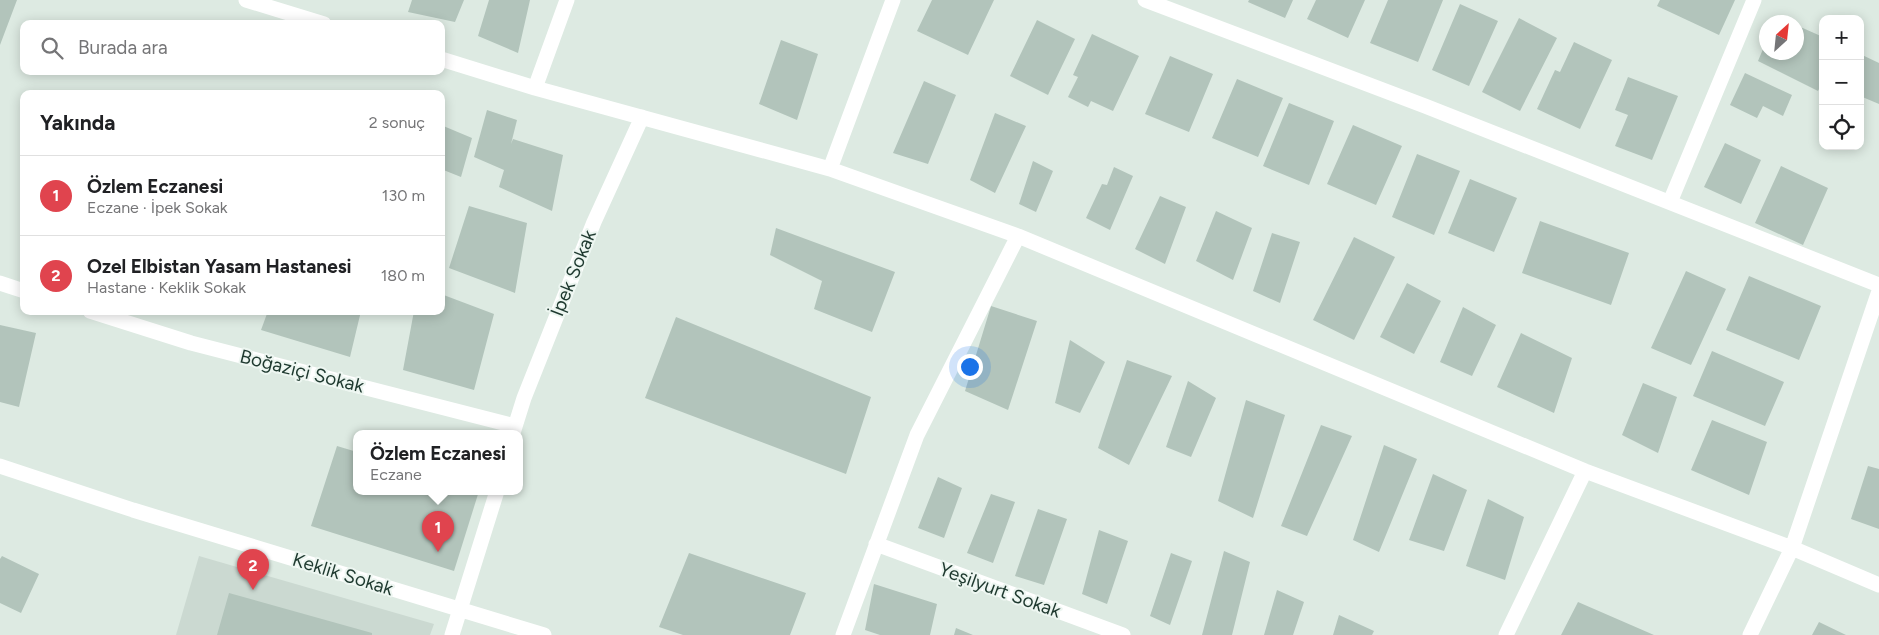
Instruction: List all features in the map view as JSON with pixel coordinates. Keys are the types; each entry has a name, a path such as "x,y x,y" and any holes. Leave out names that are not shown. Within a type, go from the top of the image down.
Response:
{"street":[{"path":"246,0 311,20"},
{"path":"535,88 567,0"},
{"path":"830,169 892,0"},
{"path":"1145,0 1416,102 1879,285"},
{"path":"1670,202 1754,0"},
{"path":"445,60 535,88 830,169 1018,236 1585,471 1792,548 1879,586"},
{"name":"İpek Sokak","path":"514,430 524,398 594,222 642,117"},
{"path":"843,635 916,435 1018,236"},
{"path":"0,283 20,290"},
{"path":"1750,635 1792,548 1879,291"},
{"name":"Boğaziçi Sokak","path":"102,315 190,343 514,430"},
{"name":"Keklik Sokak","path":"0,466 133,510 544,635"},
{"path":"1506,635 1585,471"},
{"path":"452,635 496,495"},
{"name":"Yeşilyurt Sokak","path":"876,544 1123,635"}],"shaded area":[{"path":"199,556 434,624 430,635 176,635"}],"building":[{"path":"0,0 17,0 0,45"},
{"path":"412,0 464,0 455,22 408,12"},
{"path":"489,0 530,0 518,53 478,36"},
{"path":"932,0 994,0 968,55 917,31"},
{"path":"1249,0 1293,0 1285,18 1248,2"},
{"path":"1316,0 1365,0 1348,38 1307,19"},
{"path":"1388,0 1443,0 1418,62 1370,43"},
{"path":"1660,0 1735,0 1719,35 1657,6"},
{"path":"1460,4 1498,21 1469,86 1432,70"},
{"path":"1519,18 1557,38 1520,111 1482,92"},
{"path":"1037,20 1075,39 1048,95 1010,76"},
{"path":"1804,29 1819,35 1819,89 1818,91 1758,61 1759,59 1804,60"},
{"path":"1092,34 1139,56 1113,111 1091,101 1088,107 1068,97 1078,77 1073,75"},
{"path":"781,40 818,54 797,120 759,104"},
{"path":"1574,42 1612,60 1580,129 1537,109 1555,70 1560,72"},
{"path":"1170,56 1213,74 1189,132 1145,114"},
{"path":"1864,56 1879,63 1879,104 1864,98"},
{"path":"1745,73 1792,95 1783,116 1763,106 1757,118 1730,105"},
{"path":"1628,77 1678,96 1652,160 1615,146 1628,115 1615,110"},
{"path":"1237,79 1283,98 1258,157 1212,138"},
{"path":"924,81 956,95 928,164 893,153"},
{"path":"1289,103 1334,121 1309,185 1263,166"},
{"path":"487,110 517,120 511,144 513,139 563,155 552,211 499,187 504,170 474,157"},
{"path":"995,113 1026,126 995,193 970,180"},
{"path":"1353,125 1402,146 1376,205 1327,184"},
{"path":"445,127 472,138 461,177 445,171"},
{"path":"1725,143 1761,160 1741,204 1704,187"},
{"path":"1417,154 1460,171 1434,235 1392,217"},
{"path":"1033,161 1053,171 1036,212 1019,204"},
{"path":"1781,166 1828,188 1803,245 1755,223"},
{"path":"1114,167 1133,176 1110,230 1086,218 1102,184 1107,185"},
{"path":"1470,179 1517,198 1494,252 1448,233"},
{"path":"1160,196 1186,207 1165,264 1135,249"},
{"path":"469,206 527,223 515,293 449,268"},
{"path":"1216,211 1252,228 1233,280 1196,261"},
{"path":"1540,221 1629,253 1611,305 1522,273"},
{"path":"776,228 895,272 872,332 814,309 822,281 770,255"},
{"path":"1272,233 1300,242 1280,303 1253,291"},
{"path":"1354,237 1395,257 1354,340 1313,320"},
{"path":"1686,271 1726,289 1691,365 1651,348"},
{"path":"1749,276 1821,306 1799,360 1726,330"},
{"path":"1407,283 1441,301 1414,354 1380,337"},
{"path":"445,296 494,314 474,390 403,370 413,315 445,315"},
{"path":"991,306 1037,321 1008,410 965,391"},
{"path":"1463,307 1496,325 1472,376 1440,362"},
{"path":"267,315 360,315 350,357 261,330"},
{"path":"676,317 871,397 846,474 645,398"},
{"path":"0,325 36,333 19,407 0,402"},
{"path":"1521,333 1572,358 1554,413 1497,387"},
{"path":"1070,340 1105,362 1080,413 1055,403"},
{"path":"1712,351 1784,382 1765,426 1693,396"},
{"path":"1127,360 1172,376 1129,465 1098,448"},
{"path":"1188,381 1216,398 1191,457 1166,447"},
{"path":"1643,383 1677,397 1658,453 1622,435"},
{"path":"1246,400 1285,415 1253,518 1218,501"},
{"path":"1712,420 1767,442 1749,495 1691,470"},
{"path":"1321,425 1352,436 1307,536 1281,526"},
{"path":"1384,445 1417,459 1379,552 1353,540"},
{"path":"337,446 353,451 353,495 478,495 454,571 311,526"},
{"path":"1868,466 1879,469 1879,529 1851,519"},
{"path":"1433,474 1467,490 1444,551 1409,540"},
{"path":"938,477 962,488 944,538 918,528"},
{"path":"991,494 1015,502 993,563 967,553"},
{"path":"1488,499 1524,517 1505,580 1466,566"},
{"path":"1038,509 1067,519 1044,585 1015,576"},
{"path":"1099,530 1128,541 1107,604 1082,594"},
{"path":"1224,551 1250,562 1232,635 1202,635"},
{"path":"689,553 806,593 790,635 683,635 659,627"},
{"path":"1171,553 1192,561 1170,625 1150,616"},
{"path":"2,556 39,574 21,613 0,603 0,559"},
{"path":"874,584 937,604 930,635 880,635 865,630"},
{"path":"1277,590 1304,602 1293,635 1264,635"},
{"path":"229,593 372,633 372,635 217,635"},
{"path":"1578,602 1654,635 1561,635"},
{"path":"1339,615 1374,631 1372,635 1333,635"},
{"path":"1819,622 1846,635 1812,635"},
{"path":"956,628 973,635 954,635"}],"place":[{"name":"Özlem Eczanesi","path":"438,552"},
{"name":"Ozel Elbistan Yasam Hastanesi","path":"253,590"}]}
